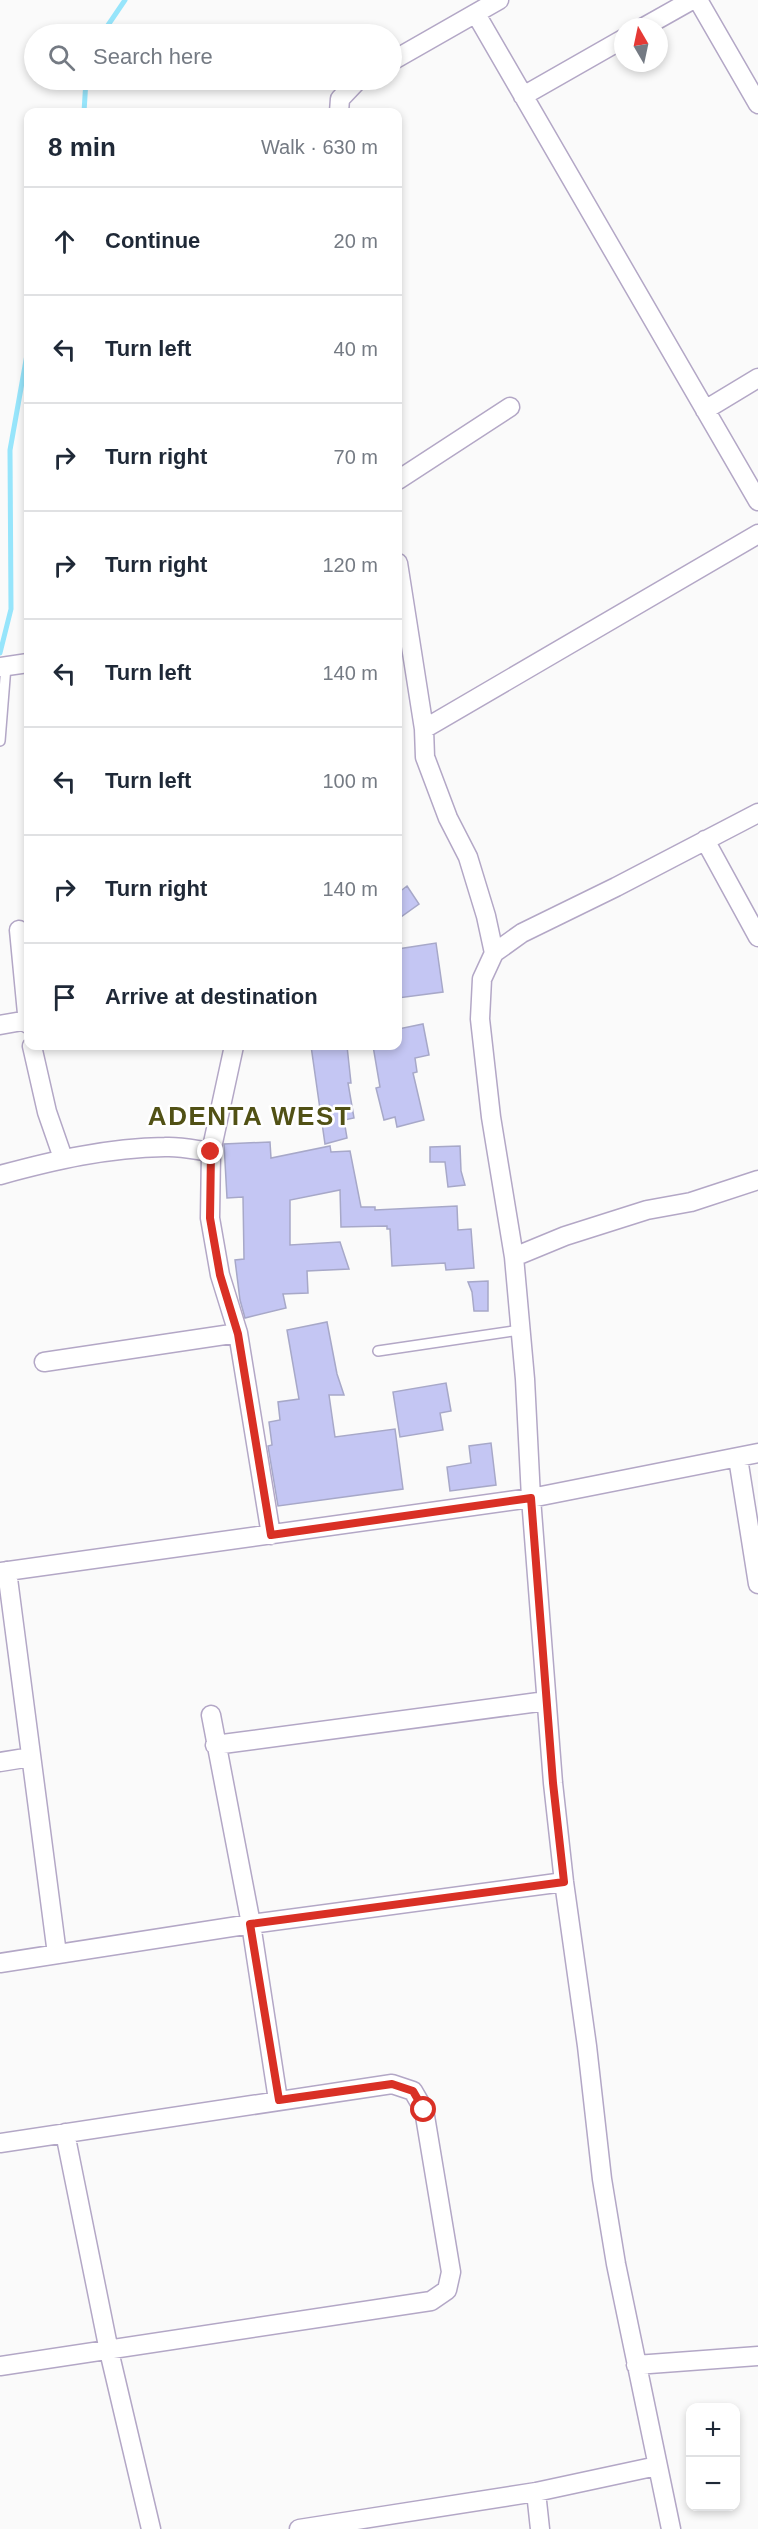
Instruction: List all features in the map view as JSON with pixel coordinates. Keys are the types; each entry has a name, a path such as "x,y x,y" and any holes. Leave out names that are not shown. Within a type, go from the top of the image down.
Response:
{"street":[{"path":"402,55 499,0"},
{"path":"660,18 692,0"},
{"path":"698,0 758,104"},
{"path":"476,14 758,501"},
{"path":"523,96 614,44"},
{"path":"339,108 340,99 349,90"},
{"path":"705,410 758,378"},
{"path":"402,477 510,406"},
{"path":"424,729 758,534"},
{"path":"402,589 424,729 425,757 448,818 468,857 486,916 494,953"},
{"path":"3,667 24,664"},
{"path":"671,2529 636,2365 602,2179 587,2046 564,1882 546,1701 514,1257 491,1117 480,1019 482,979 494,953 522,933 758,813"},
{"path":"705,840 758,937"},
{"path":"18,930 24,985"},
{"path":"0,1025 24,1022"},
{"path":"33,1050 47,1112 63,1158"},
{"path":"233,1050 211,1152 210,1218 220,1275 238,1334 271,1535"},
{"path":"0,1175 63,1158 167,1146 211,1152"},
{"path":"514,1257 565,1236 647,1210 692,1202 758,1180"},
{"path":"44,1362 238,1334"},
{"path":"57,1954 31,1757 3,1572 531,1498 758,1453"},
{"path":"738,1458 758,1584"},
{"path":"215,1745 546,1701"},
{"path":"211,1715 250,1924 279,2100"},
{"path":"0,1762 31,1757"},
{"path":"0,1963 250,1924 564,1882"},
{"path":"0,2143 392,2084 413,2091 424,2110 451,2272 447,2290 432,2301 0,2366"},
{"path":"65,2133 109,2351 151,2529"},
{"path":"636,2365 758,2356"},
{"path":"299,2529 536,2492 657,2466"},
{"path":"536,2492 540,2529"}],"lane":[{"path":"0,741 3,667"},
{"path":"378,1351 520,1330"}],"building":[{"path":"407,886 419,904 402,916 402,890"},
{"path":"436,943 443,992 402,997 402,948"},
{"path":"423,1024 429,1055 415,1058 417,1072 413,1073 424,1120 397,1127 395,1117 384,1120 376,1088 380,1087 374,1050 402,1050 402,1028"},
{"path":"312,1050 347,1050 351,1083 348,1083 354,1118 344,1120 347,1138 325,1144"},
{"path":"270,1142 271,1158 330,1146 331,1152 350,1151 361,1207 375,1207 375,1210 457,1206 458,1230 471,1229 474,1268 446,1270 445,1263 392,1266 390,1229 387,1229 387,1226 341,1227 340,1190 290,1200 290,1245 340,1242 349,1269 307,1271 308,1293 283,1294 286,1308 245,1318 240,1300 235,1260 244,1259 243,1197 227,1198 224,1144"},
{"path":"460,1146 461,1171 465,1185 448,1187 445,1162 430,1162 430,1147"},
{"path":"488,1281 488,1311 474,1311 472,1292 468,1282"},
{"path":"327,1322 337,1374 344,1395 329,1395 335,1437 395,1429 403,1489 278,1506 268,1446 272,1445 269,1422 280,1420 278,1402 299,1399 287,1330"},
{"path":"446,1383 451,1411 440,1413 443,1430 400,1437 393,1392"},
{"path":"491,1443 496,1485 450,1491 447,1467 471,1463 469,1446"}],"waterway":[{"path":"109,24 125,0"},
{"path":"84,108 85,90"},
{"path":"0,653 11,609 10,450 24,371"}],"district":[{"name":"ADENTA WEST","path":"250,1116"}],"route":[{"path":"211,1152 210,1218 220,1275 238,1334 271,1535 531,1498 553,1783 564,1882 250,1924 279,2100 392,2084 413,2091 424,2110"}]}
